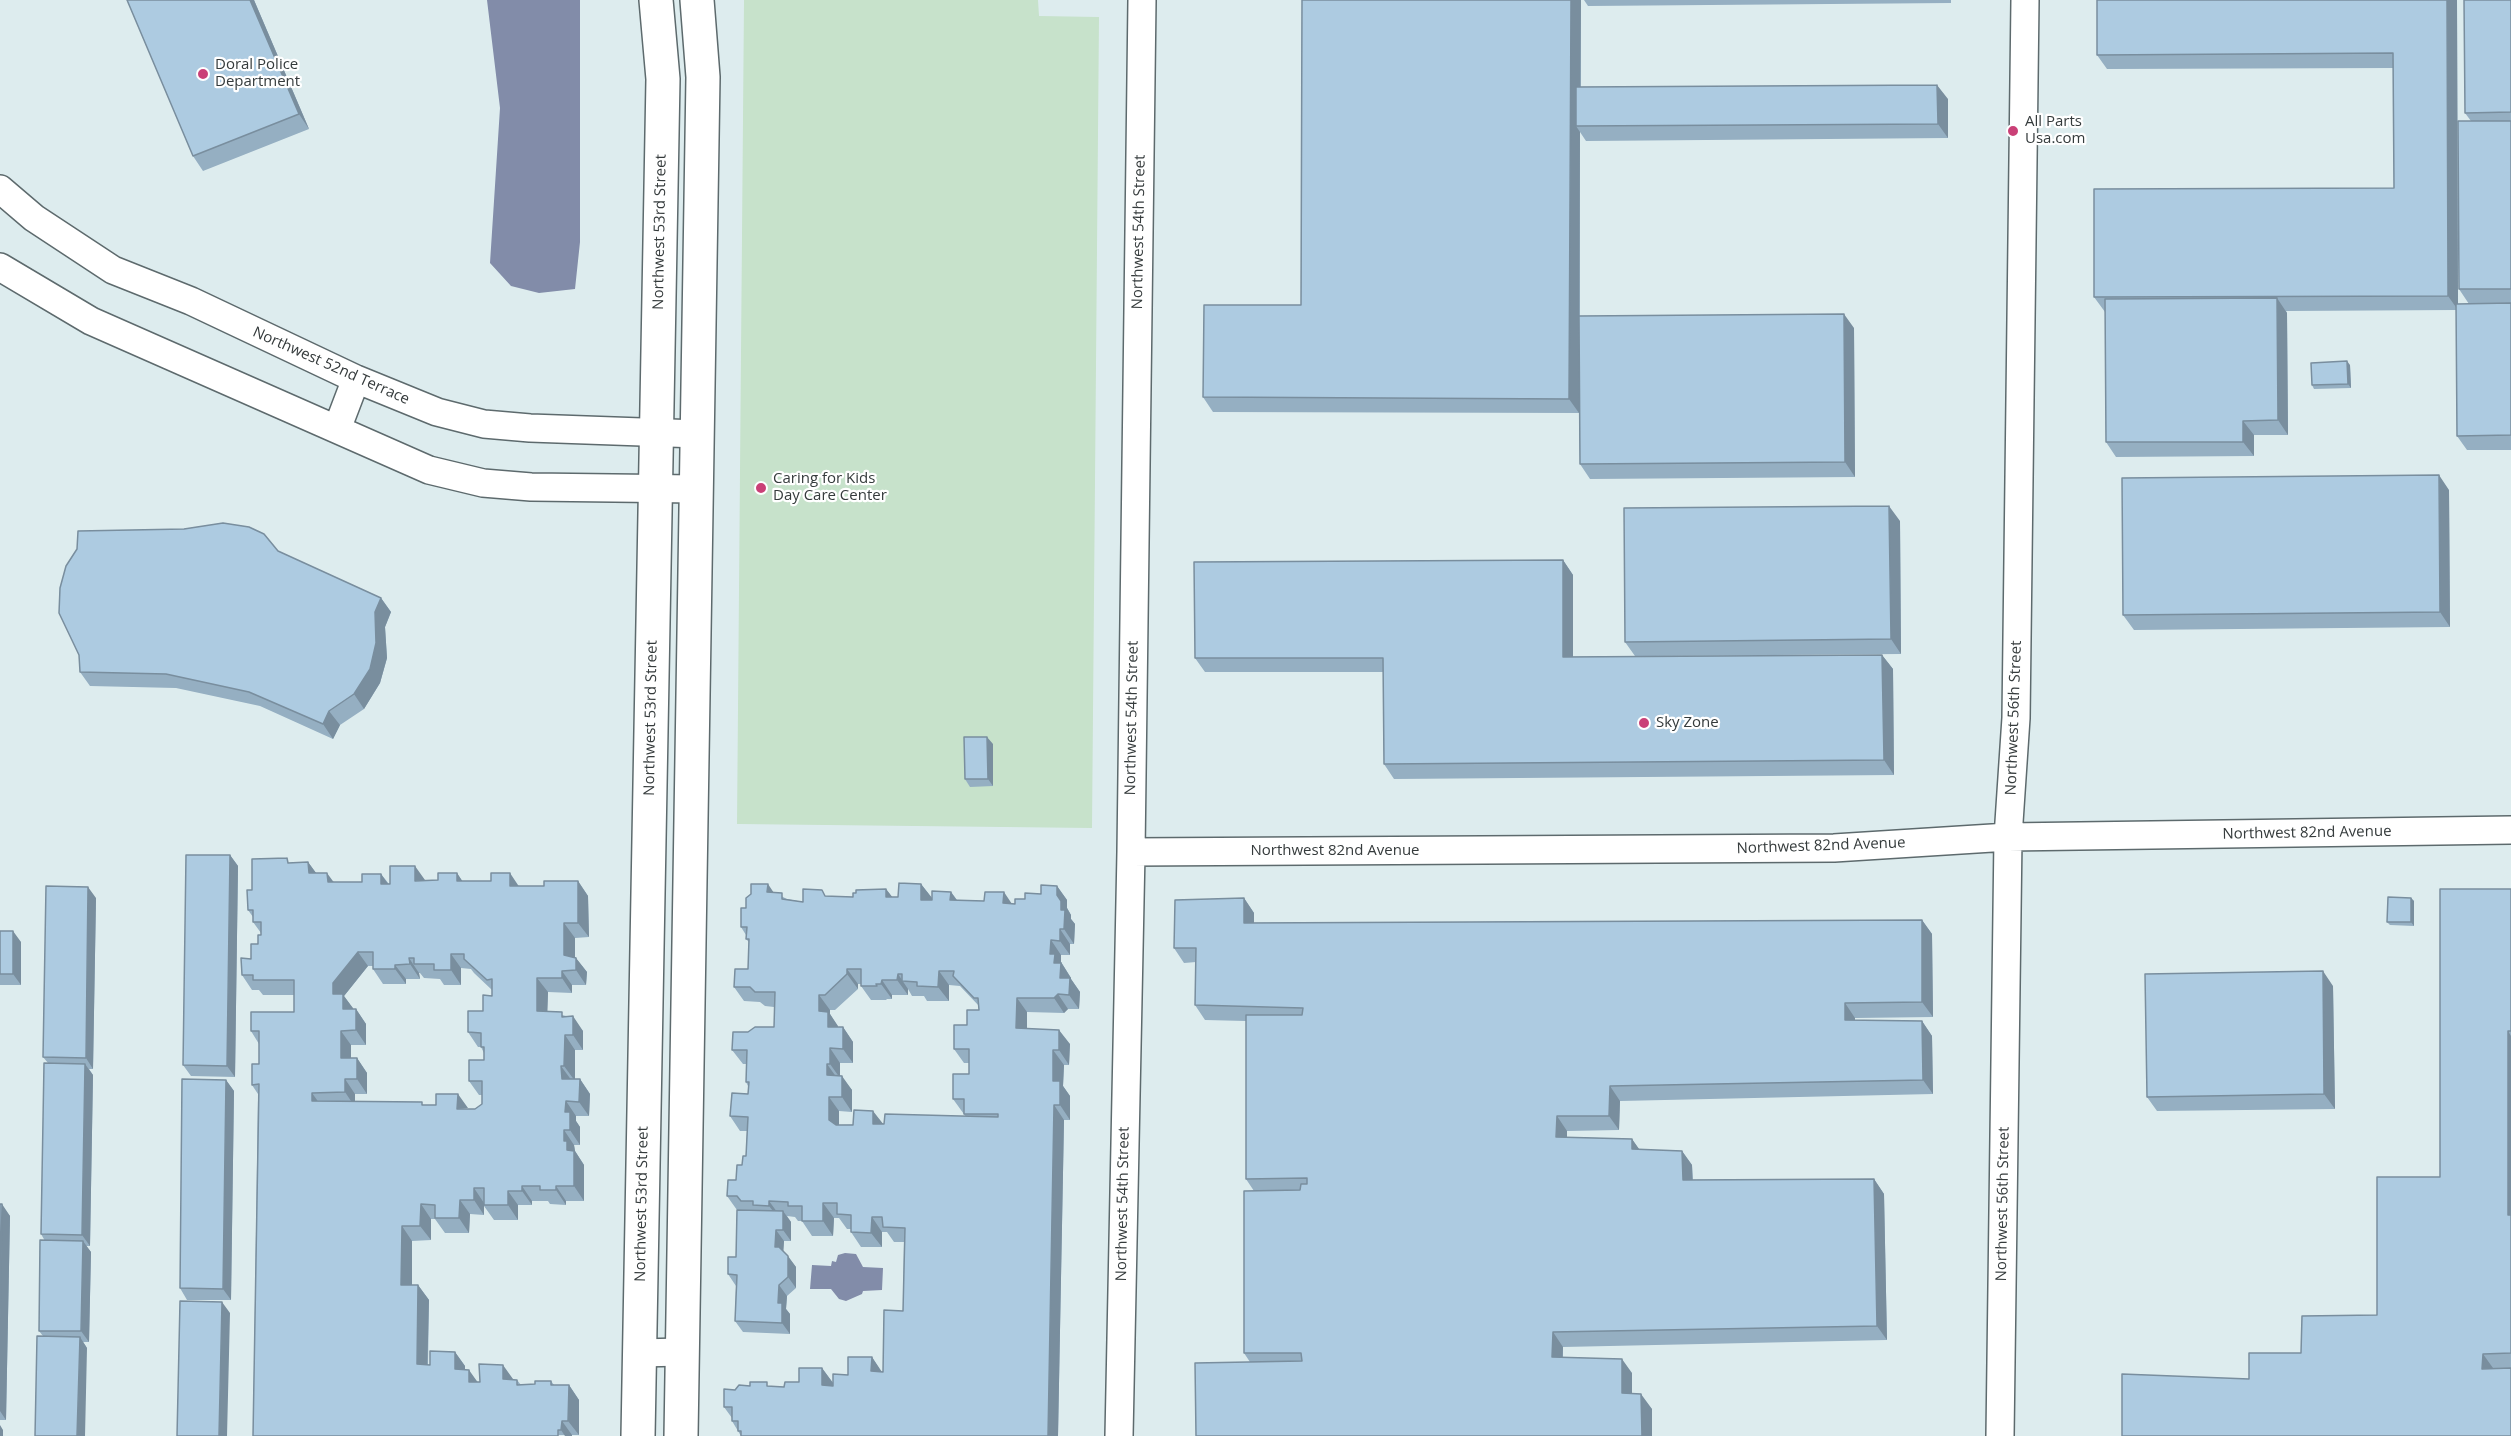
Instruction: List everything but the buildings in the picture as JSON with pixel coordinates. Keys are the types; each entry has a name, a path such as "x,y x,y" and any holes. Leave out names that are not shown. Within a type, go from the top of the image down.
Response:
{"street":[{"name":"Northwest 53rd Street","path":"638,1436 663,79 656,0"},
{"path":"681,1436 703,78 697,0"},
{"name":"Northwest 54th Street","path":"1119,1436 1131,852 1142,0"},
{"name":"Northwest 56th Street","path":"2000,1436 2008,837 2016,718 2025,0"},
{"name":"Northwest 52nd Terrace","path":"0,189 34,219 113,270 191,301 356,379 437,412 484,424 698,434"},
{"path":"0,267 91,321 429,470 483,483 531,488 696,489"},
{"path":"337,429 356,379"},
{"name":"Northwest 82nd Avenue","path":"1131,852 1833,848 2008,837 2511,830"},
{"path":"639,1353 682,1352"}],"green space":[{"path":"744,0 1038,0 1039,16 1099,17 1092,828 737,824"}],"water":[{"path":"487,0 580,0 580,242 575,289 539,293 511,286 490,263 500,108"},
{"path":"856,1254 863,1267 883,1268 882,1290 863,1291 862,1294 846,1301 839,1299 831,1289 810,1289 812,1265 831,1266 832,1261 836,1262 838,1255"}],"place":[{"name":"Doral Police Department","path":"203,74"},
{"name":"All Parts Usa.com","path":"2013,131"},
{"name":"Caring for Kids Day Care Center","path":"761,488"},
{"name":"Sky Zone","path":"1644,723"}]}
